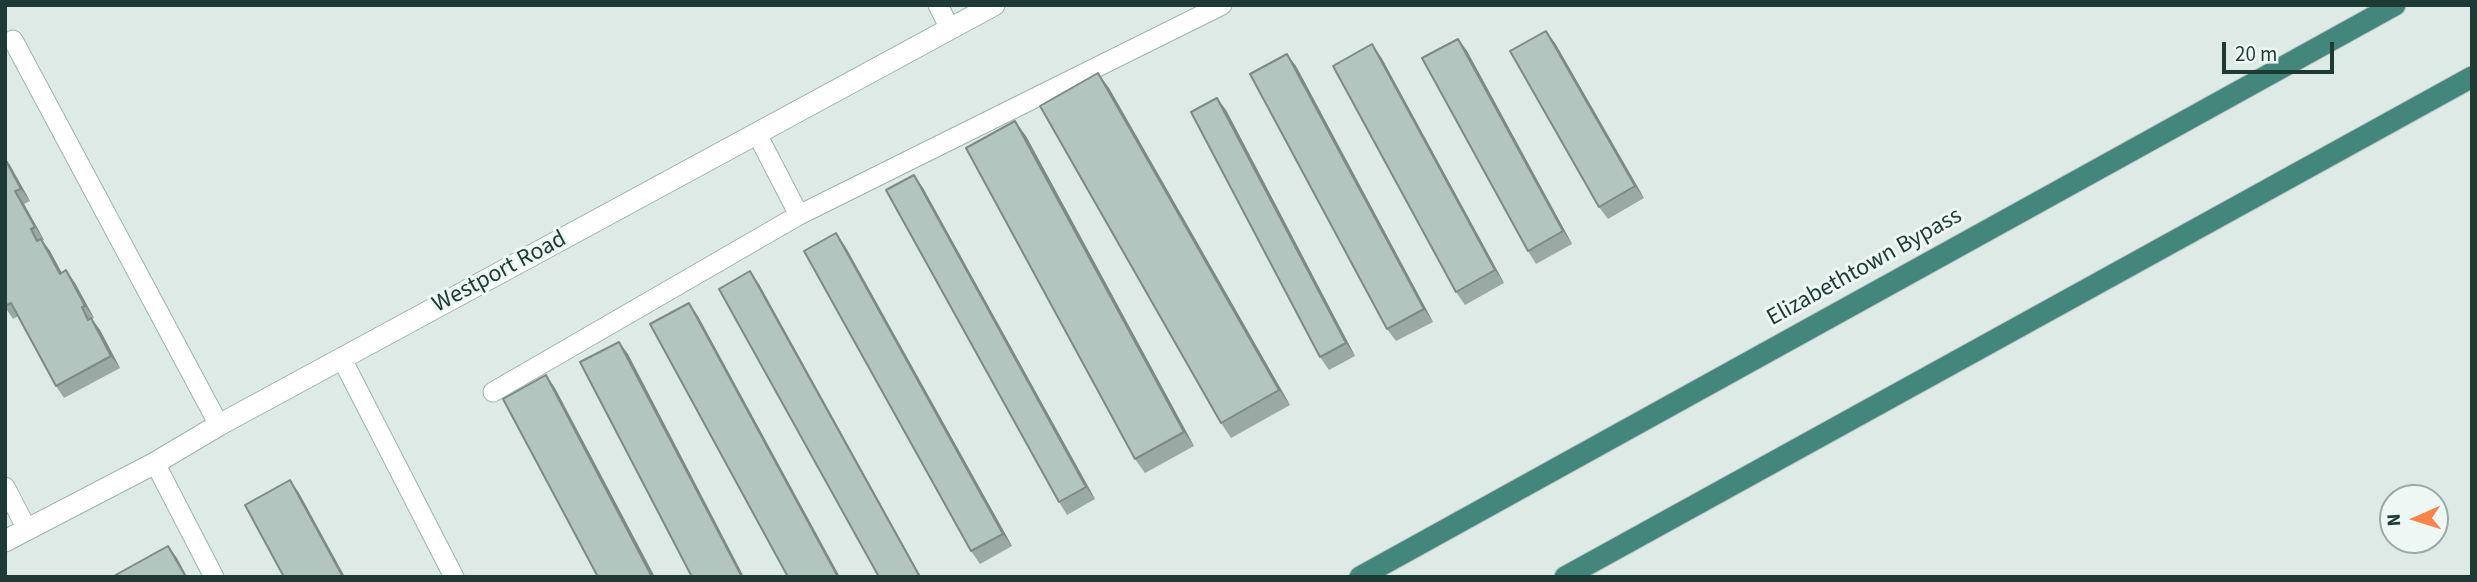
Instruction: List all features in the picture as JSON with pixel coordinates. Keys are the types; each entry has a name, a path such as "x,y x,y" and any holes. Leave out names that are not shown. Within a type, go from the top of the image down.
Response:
{"highway":[{"name":"Elizabethtown Bypass","path":"1360,577 2396,5"},
{"path":"1565,577 2472,77"}],"street":[{"name":"Westport Road","path":"5,541 155,463 219,425 994,5"}],"lane":[{"path":"938,5 950,29"},
{"path":"493,392 799,215 1222,5"},
{"path":"13,40 219,425"},
{"path":"757,134 799,215"},
{"path":"341,359 454,577"},
{"path":"155,463 214,577"},
{"path":"5,487 27,529"}],"building":[{"path":"1546,31 1635,186 1599,207 1510,51"},
{"path":"1458,39 1563,231 1528,251 1422,58"},
{"path":"1372,44 1495,270 1456,292 1333,66"},
{"path":"1287,54 1424,309 1387,329 1250,74"},
{"path":"1098,73 1279,390 1221,423 1040,106"},
{"path":"1217,98 1346,343 1320,357 1191,112"},
{"path":"1015,121 1184,432 1135,459 966,148"},
{"path":"5,159 21,189 15,191 35,227 31,229 37,241 41,239 60,274 66,270 85,306 82,307 88,320 91,318 111,356 56,386 11,303 5,306"},
{"path":"914,175 1086,487 1059,502 886,190"},
{"path":"836,233 1003,534 971,551 804,251"},
{"path":"750,271 920,577 879,577 719,289"},
{"path":"689,303 838,577 788,577 650,324"},
{"path":"619,342 742,577 692,577 580,362"},
{"path":"546,375 652,577 598,577 503,399"},
{"path":"290,480 343,577 284,577 245,505"},
{"path":"168,546 186,577 112,577"}]}
